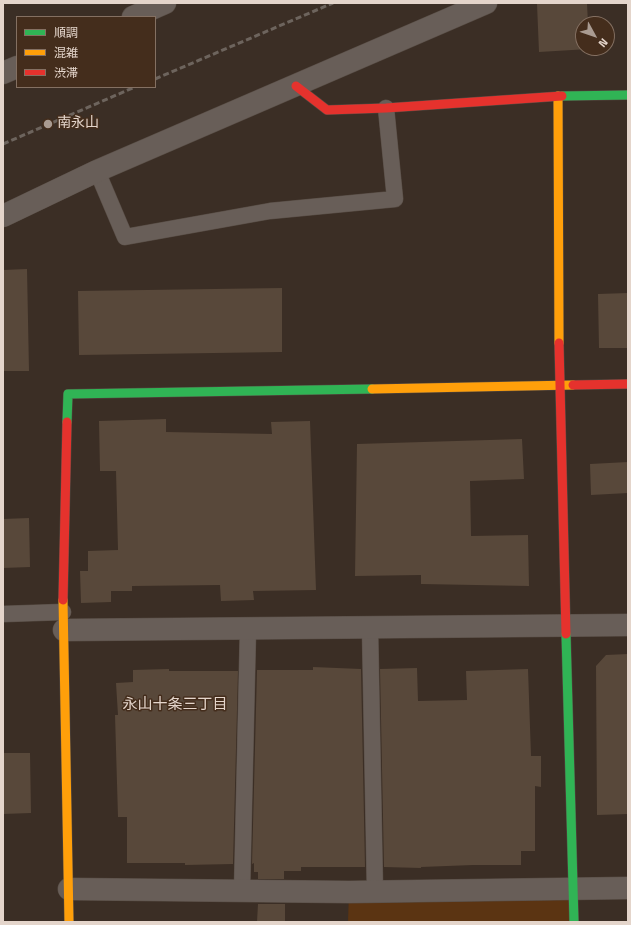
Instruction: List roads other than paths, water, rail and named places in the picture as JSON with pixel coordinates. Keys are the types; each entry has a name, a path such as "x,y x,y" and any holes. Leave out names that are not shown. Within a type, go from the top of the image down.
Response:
{"street":[{"path":"135,16 165,3"},
{"path":"3,216 97,171 486,3"},
{"path":"3,73 16,67"},
{"path":"296,86 327,110 386,108 558,96 628,94"},
{"path":"558,96 559,384 567,626 574,922"},
{"path":"69,922 64,621 68,394 559,384 628,384"},
{"path":"64,621 248,629 628,625"},
{"path":"69,889 375,892 628,888"}],"lane":[{"path":"97,171 125,238 270,211 395,199 386,108"},
{"path":"3,614 64,621"},
{"path":"370,628 375,892"},
{"path":"242,891 248,629"}],"railway":[{"path":"156,79 333,3"},
{"path":"3,144 133,88"}],"place":[{"name":"南永山","path":"48,124"}],"district":[{"name":"永山十条三丁目","path":"175,705"}]}
